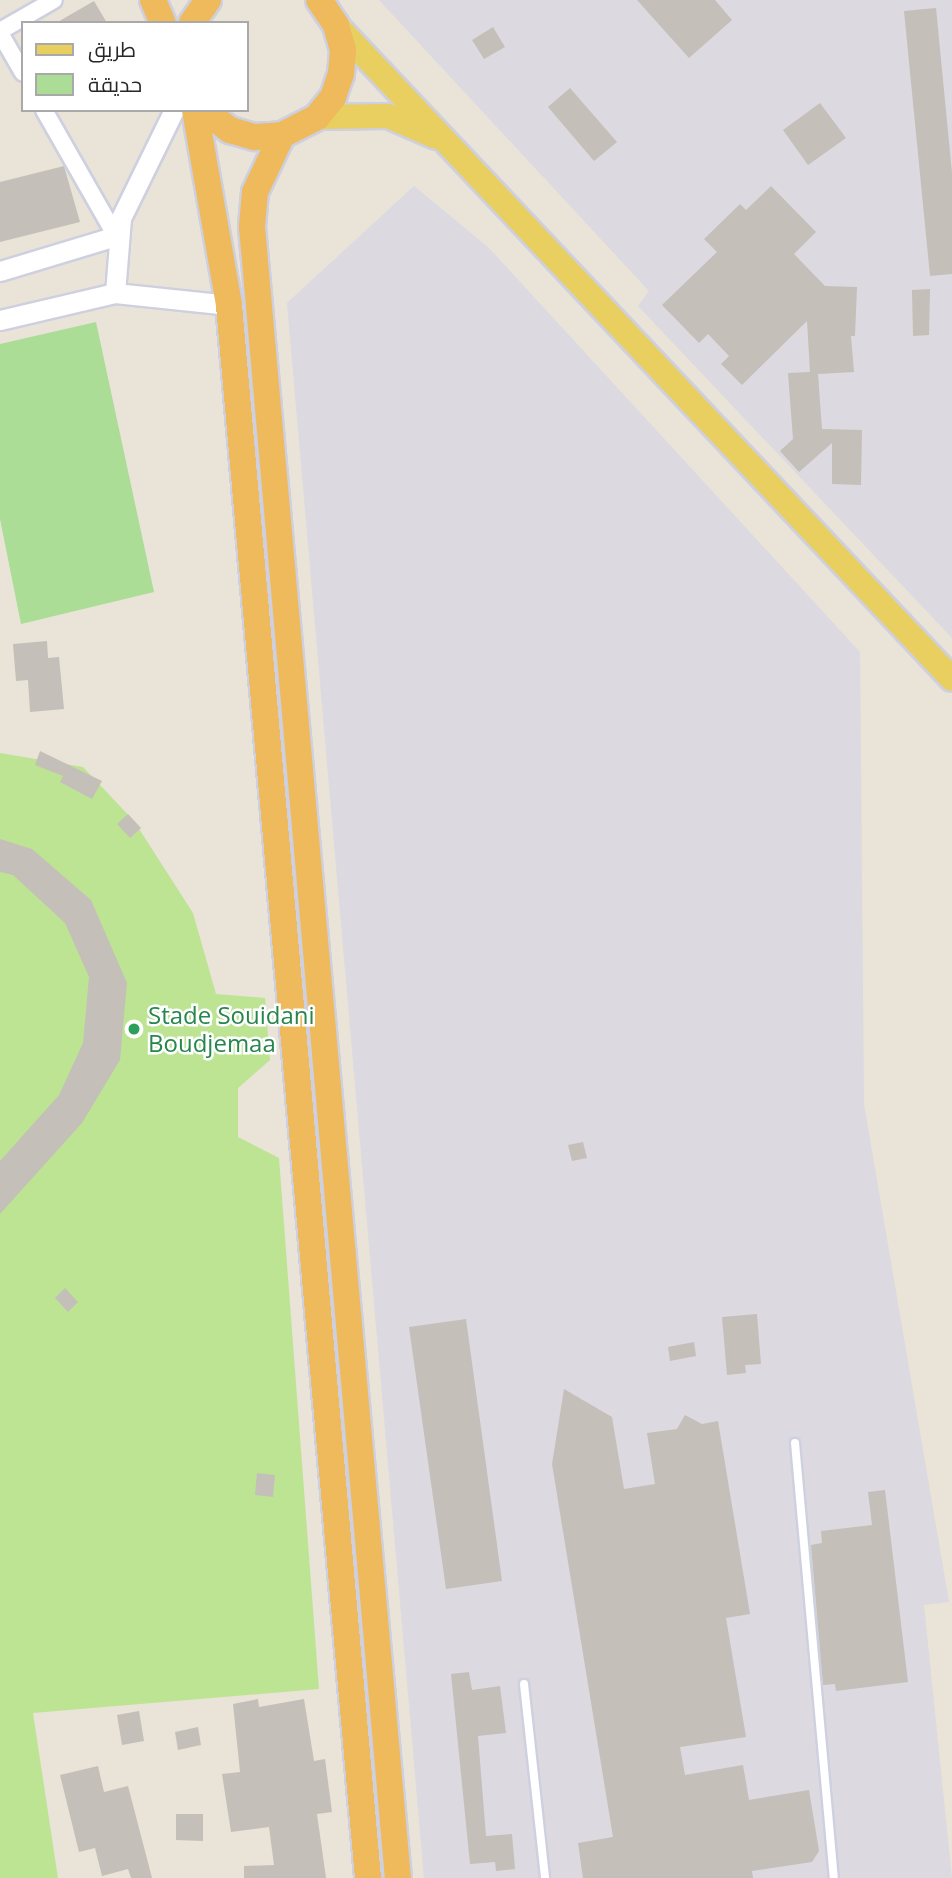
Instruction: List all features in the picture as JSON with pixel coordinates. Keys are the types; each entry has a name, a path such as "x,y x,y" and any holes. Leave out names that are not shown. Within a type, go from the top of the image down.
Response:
{"highway":[{"path":"153,0 162,21"},
{"path":"193,21 208,0"},
{"path":"207,112 230,130 256,137 282,135 317,117 333,97 341,74 343,50 324,8"},
{"path":"195,112 229,305 368,1878"},
{"path":"282,135 255,192 253,228 398,1878"}],"main road":[{"path":"324,8 952,680"},
{"path":"317,117 388,116 449,143"}],"street":[{"path":"21,69 0,32 54,0"},
{"path":"45,112 116,236"},
{"path":"115,293 116,236 173,112"},
{"path":"0,271 116,236"},
{"path":"0,320 115,293 229,305"}],"lane":[{"path":"794,1443 835,1878"},
{"path":"524,1684 545,1878"}],"shaded area":[{"path":"379,0 952,0 952,638 638,306 649,291"},
{"path":"414,186 489,248 860,652 864,1104 949,1602 924,1605 952,1878 424,1878 287,303"}],"green space":[{"path":"96,322 154,592 21,624 0,519 0,344"},
{"path":"0,753 83,767 134,821 193,913 216,994 265,998 270,1060 238,1088 238,1137 279,1158 319,1689 33,1713 58,1878 0,1878"}],"building":[{"path":"637,0 715,0 732,20 689,58"},
{"path":"94,1 106,21 59,21"},
{"path":"936,8 952,173 952,274 930,276 904,11"},
{"path":"493,27 505,47 484,59 472,40"},
{"path":"570,88 617,142 594,161 548,107"},
{"path":"820,103 846,138 808,165 783,130"},
{"path":"64,166 80,222 0,242 0,182"},
{"path":"771,186 816,232 794,254 825,286 857,287 855,336 851,336 854,372 818,374 822,429 862,430 861,485 832,484 832,443 799,472 780,451 793,439 788,373 810,372 807,321 742,385 721,364 729,356 708,334 699,343 662,305 717,252 704,239 740,204 746,210"},
{"path":"930,289 929,335 913,336 912,290"},
{"path":"47,641 48,658 59,657 64,709 30,712 28,680 16,681 13,644"},
{"path":"40,751 102,781 92,799 60,782 63,776 35,765"},
{"path":"128,814 141,828 130,838 117,824"},
{"path":"0,839 32,849 91,900 127,983 120,1060 82,1123 0,1214 0,1161 59,1095 83,1043 89,977 65,923 13,875 0,872"},
{"path":"583,1142 587,1158 572,1161 568,1145"},
{"path":"65,1288 78,1302 68,1312 55,1298"},
{"path":"757,1314 761,1364 745,1365 746,1373 727,1375 722,1317"},
{"path":"466,1319 502,1581 446,1589 409,1327"},
{"path":"694,1342 696,1356 670,1361 668,1347"},
{"path":"564,1389 612,1417 624,1489 655,1484 647,1433 677,1429 685,1415 702,1424 718,1421 750,1614 726,1618 746,1737 680,1747 685,1775 743,1765 749,1800 809,1790 819,1851 812,1862 752,1871 753,1878 583,1878 578,1843 613,1837 552,1464"},
{"path":"257,1473 275,1475 273,1497 255,1495"},
{"path":"885,1490 908,1682 836,1691 835,1684 823,1685 811,1545 822,1543 821,1531 872,1525 868,1492"},
{"path":"469,1672 472,1690 500,1686 506,1733 478,1736 486,1836 512,1834 515,1869 496,1871 495,1862 470,1864 451,1674"},
{"path":"258,1699 259,1707 304,1699 314,1761 325,1759 332,1812 317,1814 326,1878 244,1878 244,1866 274,1865 269,1827 231,1832 222,1774 240,1772 233,1704"},
{"path":"139,1711 144,1741 122,1745 117,1715"},
{"path":"198,1727 201,1745 178,1750 175,1732"},
{"path":"98,1766 104,1792 128,1786 152,1878 131,1878 128,1869 102,1876 95,1848 79,1852 60,1775"},
{"path":"176,1814 203,1814 203,1841 176,1840"}],"place":[{"name":"Stade Souidani Boudjemaa","path":"134,1029"}]}
